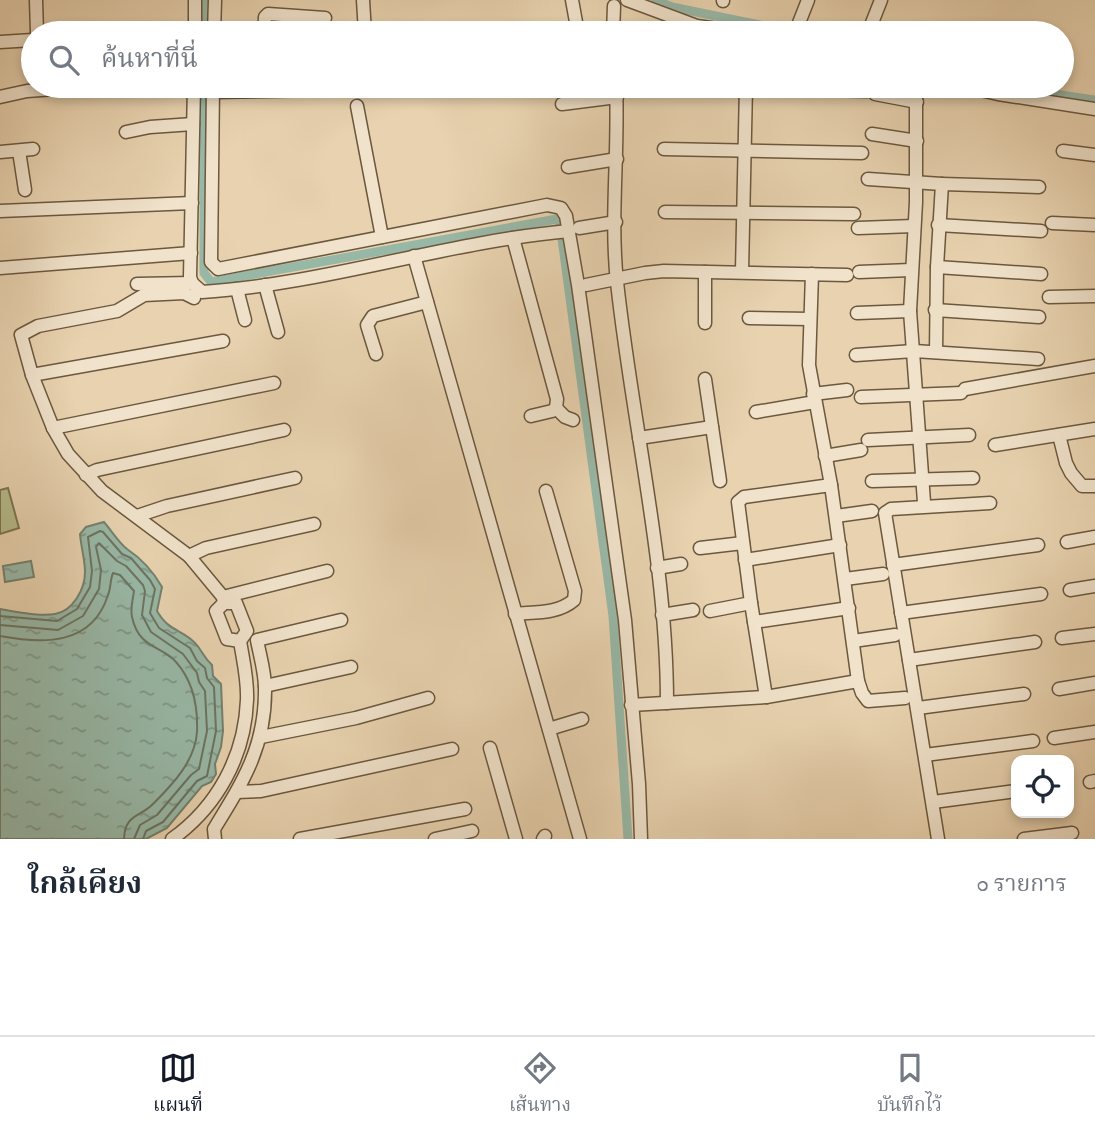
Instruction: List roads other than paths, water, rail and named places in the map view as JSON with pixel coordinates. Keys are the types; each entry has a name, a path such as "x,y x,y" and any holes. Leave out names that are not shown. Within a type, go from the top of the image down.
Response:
{"street":[{"path":"36,0 37,21"},
{"path":"194,21 195,0"},
{"path":"214,21 215,0"},
{"path":"363,0 364,21"},
{"path":"572,0 576,21"},
{"path":"627,0 684,21"},
{"path":"801,21 808,0"},
{"path":"873,21 881,0"},
{"path":"614,6 614,21"},
{"path":"265,21 268,14 325,18"},
{"path":"0,42 21,41"},
{"path":"0,97 21,92"},
{"path":"192,283 194,98"},
{"path":"213,98 211,262 218,269 547,205 561,208 566,216 622,592 639,784 641,839"},
{"path":"562,104 587,98"},
{"path":"616,98 617,280 657,568 667,674 667,703"},
{"path":"742,271 746,98"},
{"path":"894,98 917,103"},
{"path":"917,98 917,184 910,311 924,502"},
{"path":"1026,98 1095,108"},
{"path":"358,106 382,237"},
{"path":"127,132 150,127 193,124"},
{"path":"872,134 917,141"},
{"path":"664,149 862,153"},
{"path":"0,152 26,150 25,190"},
{"path":"1063,151 1095,155"},
{"path":"568,167 617,159"},
{"path":"868,179 917,184 1039,187"},
{"path":"936,352 938,225 942,184"},
{"path":"0,211 192,203"},
{"path":"665,212 854,214"},
{"path":"137,284 192,283 202,292 237,289 513,238 616,222"},
{"path":"938,225 1095,225"},
{"path":"858,228 914,226"},
{"path":"513,238 557,399 556,408 565,418 573,420"},
{"path":"0,268 191,253"},
{"path":"414,256 580,839"},
{"path":"937,267 1041,274"},
{"path":"586,285 664,271 812,274 911,270"},
{"path":"705,272 705,323"},
{"path":"812,274 809,365 836,516 858,681 868,701 905,698"},
{"path":"265,285 278,332"},
{"path":"237,289 246,320"},
{"path":"172,839 197,819 214,799 230,772 239,748 247,699 240,641 247,631 236,603 223,600 189,556 102,491 64,447 53,428 32,376 22,335 28,330 117,311 144,295 184,293 194,298"},
{"path":"1049,297 1095,296"},
{"path":"376,354 367,325 370,319 427,302"},
{"path":"935,310 1039,317"},
{"path":"857,313 910,311"},
{"path":"748,318 810,319"},
{"path":"32,376 223,341"},
{"path":"856,355 914,351 1038,359"},
{"path":"861,397 963,391 1095,366"},
{"path":"705,379 720,481"},
{"path":"53,428 274,383"},
{"path":"756,412 847,390"},
{"path":"531,416 556,408"},
{"path":"639,438 712,428"},
{"path":"995,445 1095,429"},
{"path":"86,475 97,470 284,430"},
{"path":"825,456 865,445 919,437 969,435"},
{"path":"1059,435 1070,473 1082,486 1095,486"},
{"path":"137,516 167,506 295,478"},
{"path":"872,481 973,478"},
{"path":"766,697 745,560 738,506 740,499 831,485"},
{"path":"515,614 553,611 574,600 575,591 546,491"},
{"path":"938,839 901,613 888,569 884,518 887,511 990,503"},
{"path":"836,516 872,512"},
{"path":"189,556 206,548 314,524"},
{"path":"1067,542 1095,537"},
{"path":"700,548 743,543"},
{"path":"745,560 840,545"},
{"path":"845,579 888,569 1038,545"},
{"path":"657,568 681,564"},
{"path":"240,641 227,639 216,611 223,600 327,571"},
{"path":"1070,590 1095,586"},
{"path":"901,613 1041,593"},
{"path":"710,611 751,603"},
{"path":"754,622 849,608"},
{"path":"662,615 692,610"},
{"path":"203,839 215,834 248,773 261,737 265,686 257,640 341,620"},
{"path":"1062,639 1095,634"},
{"path":"853,641 895,635"},
{"path":"909,660 1035,642"},
{"path":"265,686 351,667"},
{"path":"631,705 766,697 858,681"},
{"path":"1059,689 1095,683"},
{"path":"918,708 1024,694"},
{"path":"261,737 356,718 428,698"},
{"path":"549,729 582,719"},
{"path":"1054,738 1095,732"},
{"path":"925,755 1033,740"},
{"path":"490,748 516,839"},
{"path":"237,792 261,791 452,750"},
{"path":"933,802 1011,793"},
{"path":"300,839 465,809"},
{"path":"435,839 472,831"},
{"path":"1024,839 1072,833"}],"water":[{"path":"104,522 155,576 162,587 157,611 166,623 190,638 212,665 213,676 221,684 223,731 215,764 216,774 211,782 202,786 167,828 146,839 0,839 0,609 42,615 67,609 77,598 84,579 80,534 86,527"},
{"path":"31,561 34,577 5,582 3,566"}],"waterway":[{"path":"203,21 204,0"},
{"path":"655,0 672,7 740,21"},
{"path":"1074,97 1095,100"},
{"path":"204,98 204,273 211,282 557,219 560,224 613,616 628,839"}]}
